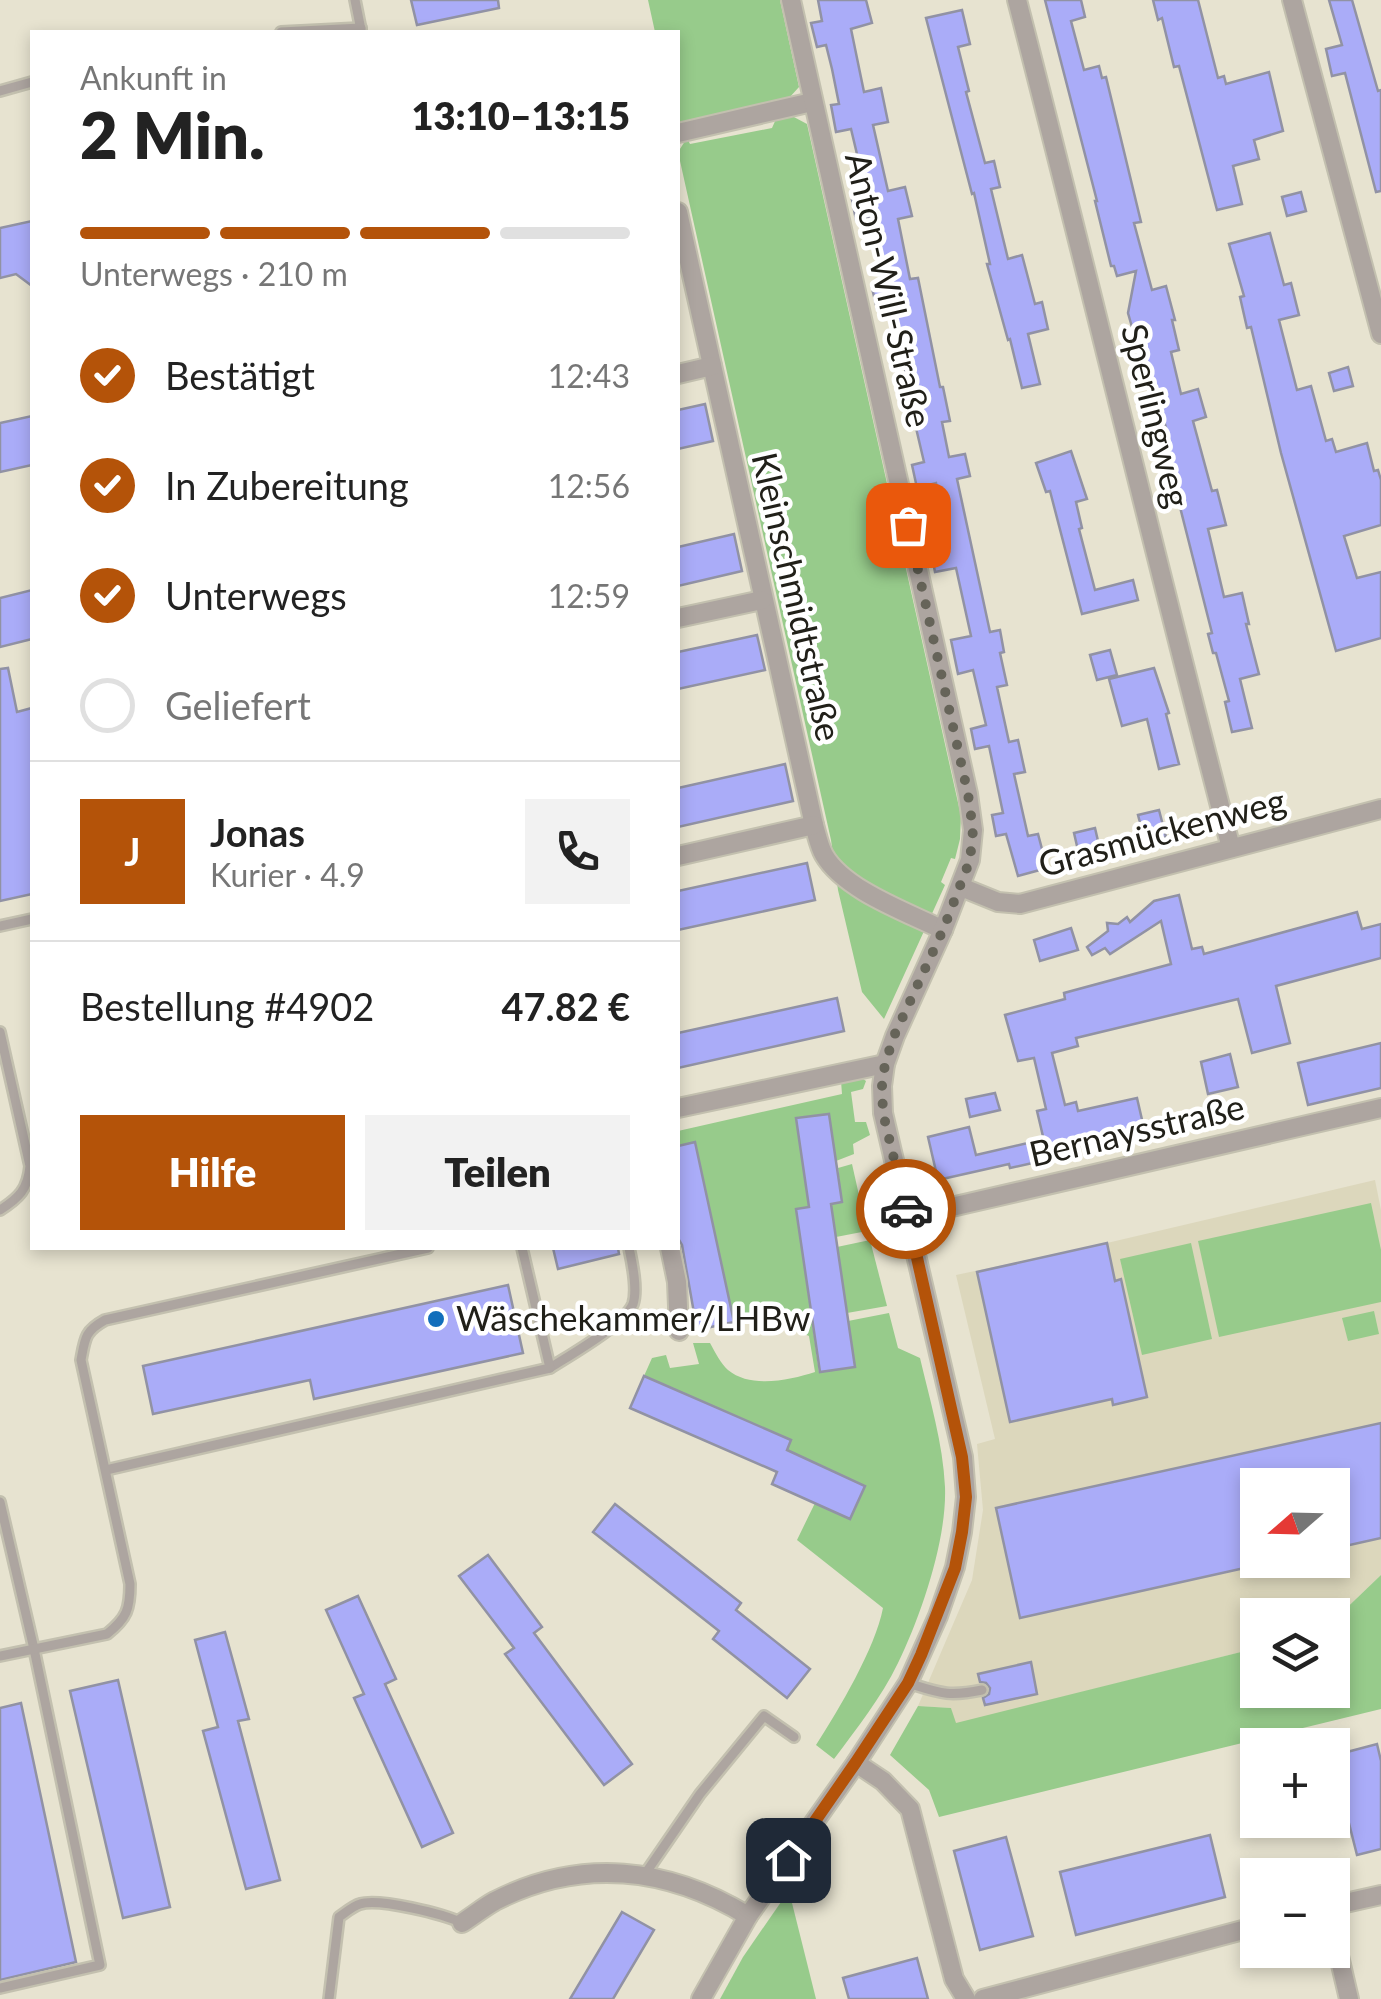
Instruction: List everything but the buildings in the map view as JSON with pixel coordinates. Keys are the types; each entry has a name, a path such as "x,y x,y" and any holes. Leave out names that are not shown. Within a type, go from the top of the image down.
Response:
{"street":[{"name":"Anton-Will-Straße","path":"701,1999 748,1916 908,1683 955,1568 966,1497 962,1457 883,1113 882,1086 894,1036 961,887 970,860 973,830 790,0"},
{"name":"Sperlingweg","path":"1016,0 1231,848"},
{"path":"1292,0 1381,334"},
{"path":"680,134 812,102"},
{"name":"Kleinschmidtstraße","path":"680,221 762,600 823,854 840,875 943,930"},
{"path":"680,374 712,366"},
{"path":"680,618 762,600"},
{"name":"Grasmückenweg","path":"961,887 998,902 1020,904 1381,809"},
{"path":"680,856 814,825"},
{"path":"680,1108 885,1064"},
{"name":"Bernaysstraße","path":"908,1217 1381,1108"},
{"path":"670,1250 677,1282 679,1331"},
{"path":"856,1762 884,1781 910,1809 954,1979 966,1999"},
{"path":"462,1923 495,1902 543,1883 606,1873 645,1874 722,1900 748,1916"},
{"path":"1350,1902 1381,1895"},
{"path":"983,1999 1240,1931"},
{"path":"1340,1968 1349,1999"}],"lane":[{"path":"355,0 362,30"},
{"path":"0,90 30,82"},
{"path":"0,926 30,919"},
{"path":"0,1032 30,1166 23,1194 0,1210"},
{"path":"0,1656 107,1634 120,1624 130,1606 130,1584 81,1360 90,1328 105,1320 419,1250"},
{"path":"522,1250 550,1368"},
{"path":"106,1470 550,1368 612,1328 633,1304 634,1272 629,1250"},
{"path":"0,1502 100,1965 0,1988"},
{"path":"908,1683 958,1695 982,1690"},
{"path":"645,1874 700,1794 764,1716 794,1737"},
{"path":"329,1999 339,1917 360,1904 431,1912 462,1923"}],"shaded area":[{"path":"1375,1180 1381,1210 1381,1575 1350,1605 1350,1598 1240,1598 1240,1652 955,1724 951,1708 918,1706 972,1580 983,1510 977,1444 995,1439 956,1275"}],"green space":[{"path":"648,0 780,0 799,87 789,98 680,123 680,30 655,30"},
{"path":"792,116 807,124 961,816 955,859 951,858 941,882 945,885 884,1019 862,992 680,161 680,149 687,138 690,144 772,128 776,119"},
{"path":"860,1077 866,1081 863,1089 851,1092 855,1122 866,1122 870,1135 853,1144 854,1154 836,1161 829,1114 796,1119 809,1207 796,1210 819,1372 855,1367 848,1321 889,1313 898,1348 920,1358 936,1422 945,1487 942,1530 931,1577 907,1644 884,1688 834,1759 816,1745 864,1660 883,1608 797,1540 815,1503 850,1518 864,1486 787,1450 791,1440 644,1376 652,1358 666,1355 670,1368 699,1364 693,1343 710,1343 728,1370 748,1379 783,1380 815,1372 809,1336 793,1329 734,1322 695,1142 680,1145 680,1131 842,1094 841,1081"},
{"path":"852,1164 867,1231 836,1237 831,1204 842,1202 838,1168"},
{"path":"1371,1203 1381,1250 1381,1302 1219,1337 1198,1241"},
{"path":"870,1240 887,1306 847,1313 837,1247"},
{"path":"1191,1243 1212,1339 1142,1355 1120,1259"},
{"path":"1374,1311 1379,1334 1348,1341 1342,1318"},
{"path":"1381,1575 1381,1709 1303,1728 1240,1728 1240,1743 939,1817 929,1790 890,1755 918,1706 951,1708 956,1723 1240,1652 1240,1708 1350,1708 1350,1605"},
{"path":"781,1902 792,1903 816,1999 720,1999 743,1957"}],"way so far":[{"path":"906,1209 883,1113 885,1064 961,887 970,860 973,830 908,525"}],"place":[{"name":"Wäschekammer/LHBw","path":"436,1319"}],"route":[{"path":"788,1860 908,1683 938,1616 955,1568 962,1532 966,1497 962,1457 906,1209"}]}
